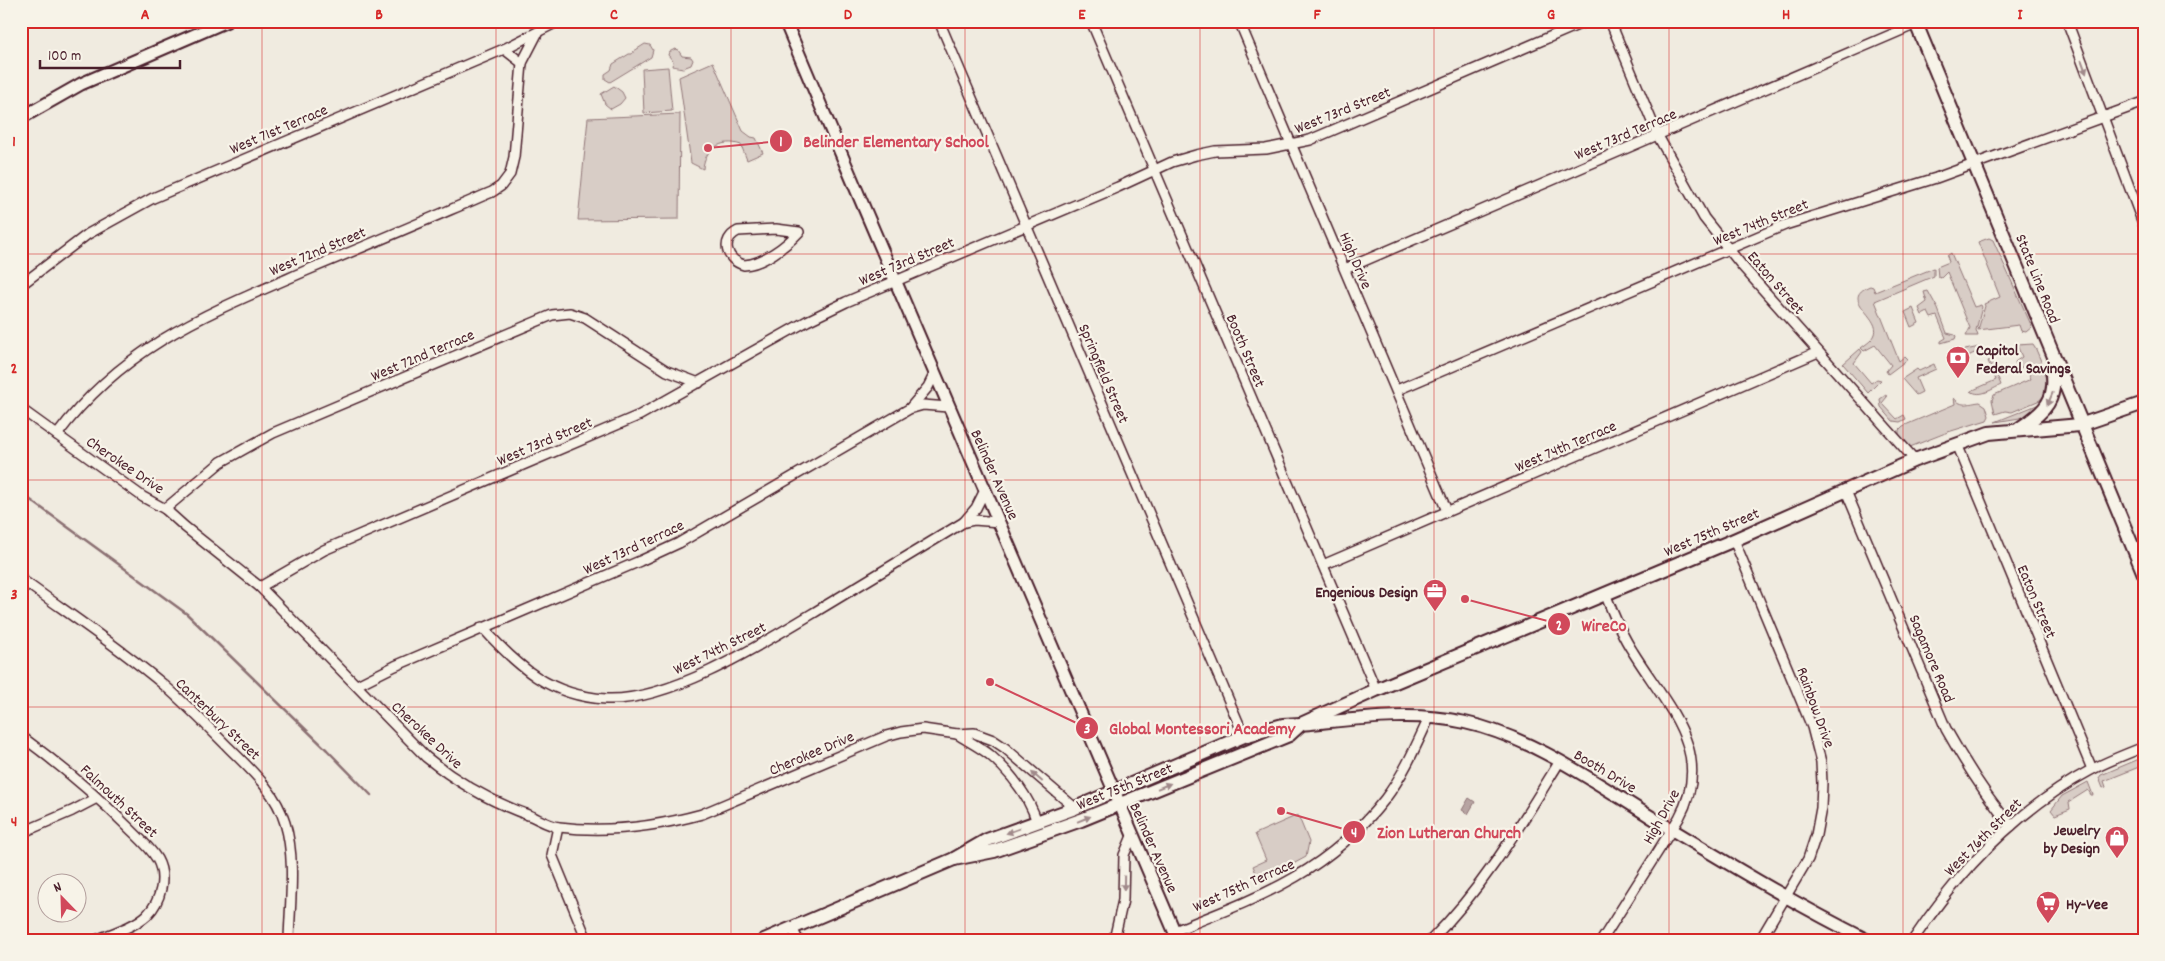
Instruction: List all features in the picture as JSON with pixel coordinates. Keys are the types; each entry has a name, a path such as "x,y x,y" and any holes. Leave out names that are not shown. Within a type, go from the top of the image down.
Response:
{"main road":[{"name":"State Line Road","path":"1915,22 2038,317 2080,425 2144,574"},
{"path":"2019,430 2038,416 2051,398 2054,386 2052,355"},
{"name":"West 75th Street","path":"954,859 994,851 1119,804 1288,735 1301,724 1376,690 1734,540 1915,460 1989,433 2080,425 2144,403"},
{"name":"West 75th Street","path":"764,940 954,859 987,840 1075,808 1244,736 1283,725 1301,724"}],"street":[{"path":"21,118 81,84 227,21"},
{"name":"West 71st Terrace","path":"21,285 88,234 153,198 504,49 537,34 559,21"},
{"name":"Belinder Avenue","path":"785,21 896,280 934,375 1176,935"},
{"name":"Springfield Street","path":"939,21 1244,736"},
{"name":"Booth Street","path":"1091,21 1376,690"},
{"name":"High Drive","path":"1239,21 1447,511"},
{"name":"West 73rd Street","path":"260,587 324,550 640,416 807,321 896,280 1155,171 1172,162 1196,155 1291,145 1310,140 1586,21"},
{"name":"Eaton Street","path":"1610,21 1658,136 1691,197 1728,249 1915,460"},
{"path":"2067,21 2144,226"},
{"name":"West 73rd Terrace","path":"1345,269 1658,136 1915,22"},
{"name":"West 72nd Street","path":"57,434 85,401 132,358 188,324 492,192 501,186 510,174 514,158 522,63 537,34"},
{"path":"504,49 522,63"},
{"name":"West 74th Street","path":"1397,390 1793,222 1908,187 2144,102"},
{"path":"776,229 799,232 784,246 748,265 739,264 733,260 727,251 728,239 738,231 776,229"},
{"name":"West 72nd Terrace","path":"165,509 221,462 273,433 552,315 570,314 585,318 667,371 699,383"},
{"name":"West 74th Terrace","path":"1323,565 1818,352"},
{"name":"West 73rd Terrace","path":"909,409 928,387 934,375"},
{"name":"West 73rd Terrace","path":"357,685 482,627 679,543 909,409 923,405 948,407"},
{"name":"Cherokee Drive","path":"21,409 143,497 165,509 260,587 413,744 451,778 482,796 558,827 617,829 672,822 702,814 894,734 923,729 958,734 974,733 993,740 1005,748 1075,808"},
{"name":"Eaton Street","path":"1957,444 2092,769"},
{"name":"West 74th Street","path":"482,627 521,667 553,687 593,698 619,699 639,697 677,684 745,653 964,522 976,508 985,490"},
{"name":"Sagamore Road","path":"1846,491 1946,728 1964,762 1984,792 2011,826"},
{"name":"West 74th Street","path":"964,522 974,520 999,522"},
{"name":"Rainbow Drive","path":"1734,540 1812,727 1821,762 1822,800 1816,835 1808,859 1760,940"},
{"name":"Canterbury Street","path":"21,579 126,655 163,685 196,714 261,780 281,813 288,834 290,857 289,940"},
{"name":"High Drive","path":"1602,940 1686,806 1692,788 1693,766 1682,730 1620,630 1605,594"},
{"name":"Booth Drive","path":"1301,724 1386,717 1429,718 1462,722 1491,730 1527,744 1560,761 1786,897 1867,940"},
{"name":"West 75th Terrace","path":"1176,935 1285,884 1321,862 1344,844 1386,798 1403,772 1429,718"},
{"name":"Cherokee Drive","path":"958,734 982,749 1001,766 1024,792 1038,822"},
{"name":"Falmouth Street","path":"21,736 67,771 97,798 151,850 158,860 162,874 161,890 155,905 146,916 96,940"},
{"name":"West 76th Street","path":"1913,940 1956,882 2011,826 2056,790 2092,769 2144,747"},
{"path":"1431,940 1471,897 1494,865 1560,761"},
{"path":"21,833 97,798"},
{"path":"558,827 552,855 586,940"},
{"path":"1114,940 1124,900 1124,855 1132,836"},
{"path":"792,928 798,940"}],"shaded area":[{"path":"645,44 650,45 653,50 651,57 610,82 605,79 605,74 611,70 613,64 632,54"},
{"path":"675,49 682,56 691,57 693,60 691,65 683,68 672,66 673,61 668,55 669,52"},
{"path":"713,62 743,131 756,138 763,153 747,160 741,145 734,143 721,144 710,151 704,162 703,169 691,163 679,77"},
{"path":"668,67 672,111 644,113 642,69"},
{"path":"614,86 622,92 625,98 620,104 611,109 605,104 601,94"},
{"path":"680,114 679,219 578,220 588,118"},
{"path":"1989,238 1993,240 2032,327 2026,332 2021,331 2019,325 1978,330 1984,304 2000,297 1978,242"},
{"path":"1951,253 1974,307 1981,305 1982,307 1976,330 1978,336 1966,336 1970,328 1947,272 1941,278 1938,277 1937,267 1949,262 1947,256"},
{"path":"1934,268 1934,276 1875,301 1899,361 1905,356 1908,359 1888,374 1886,371 1891,365 1875,345 1864,351 1861,348 1873,338 1875,327 1859,302 1858,296 1861,291 1870,286 1873,287 1875,292"},
{"path":"1928,291 1938,309 1947,333 1955,335 1955,339 1941,343 1946,338 1937,316 1931,318 1928,312 1922,315 1919,308 1927,302 1924,292"},
{"path":"1913,308 1919,323 1911,327 1905,312"},
{"path":"2033,344 2035,347 2043,366 2046,380 2044,395 2040,400 2012,412 2005,411 1995,414 1992,400 1994,395 2031,379 2026,366 2018,368 2015,362 2022,357 2017,345"},
{"path":"1980,347 1981,350 1959,360 1959,355 1965,350"},
{"path":"1860,349 1862,352 1854,363 1871,383 1877,379 1881,380 1868,393 1843,364"},
{"path":"1991,360 2001,385 1990,391 1978,394 1971,391 1996,380 1988,361"},
{"path":"1934,364 1936,369 1916,378 1922,392 1916,395 1902,379 1917,369 1919,371"},
{"path":"1886,395 1887,397 1882,403 1897,419 1904,415 1906,419 1900,422 1893,421 1881,407 1880,399"},
{"path":"1954,398 1963,404 1980,402 1986,406 1989,416 1987,420 1948,432 1910,447 1899,436 1899,430 1903,426 1955,404"},
{"path":"2037,405 2040,407 2026,417 1995,422"},
{"path":"2144,757 2144,765 2104,781 2106,787 2103,788 2099,778 2101,775"},
{"path":"2088,782 2093,795 2088,790 2069,802 2070,809 2055,815 2051,810 2062,796"},
{"path":"1469,798 1475,802 1468,814 1462,810"},
{"path":"1298,815 1309,842 1306,857 1260,882 1253,866 1266,860 1255,834"}],"waterway":[{"path":"21,493 187,614 371,795"}],"place":[{"name":"Belinder Elementary School","path":"708,148"},
{"name":"Capitol Federal Savings","path":"1958,379"},
{"name":"WireCo","path":"1465,599"},
{"name":"Engenious Design","path":"1435,612"},
{"name":"Global Montessori Academy","path":"990,682"},
{"name":"Zion Lutheran Church","path":"1281,811"},
{"name":"Jewelry by Design","path":"2117,859"},
{"name":"Hy-Vee","path":"2048,924"}]}
